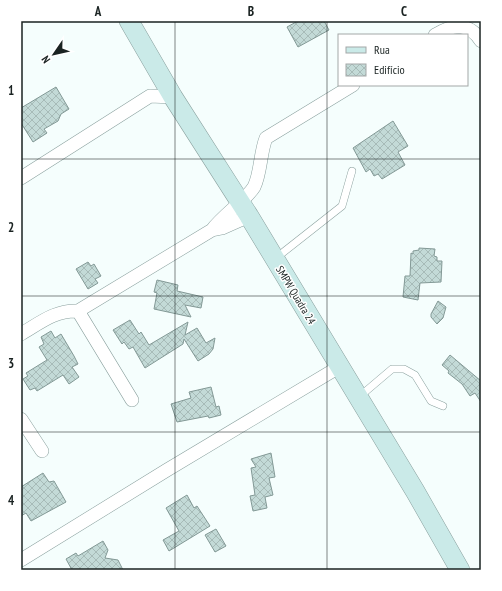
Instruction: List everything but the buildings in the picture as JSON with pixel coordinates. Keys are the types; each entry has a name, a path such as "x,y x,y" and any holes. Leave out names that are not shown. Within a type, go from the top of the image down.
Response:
{"street":[{"name":"SMPW Quadra 24","path":"129,21 173,97 244,209 340,367 460,570"},
{"path":"437,34 444,30 459,26 475,32 481,41"},
{"path":"150,96 159,74"},
{"path":"21,334 62,311 78,311 212,230 222,228 244,209 250,192 255,185 266,138 351,86"},
{"path":"21,178 150,96 173,97"},
{"path":"78,311 132,400"},
{"path":"21,560 167,470 340,367"},
{"path":"21,419 42,450"}],"lane":[{"path":"274,259 342,206 352,171"},
{"path":"358,398 392,369 404,369 415,375 431,401 443,406"}]}
